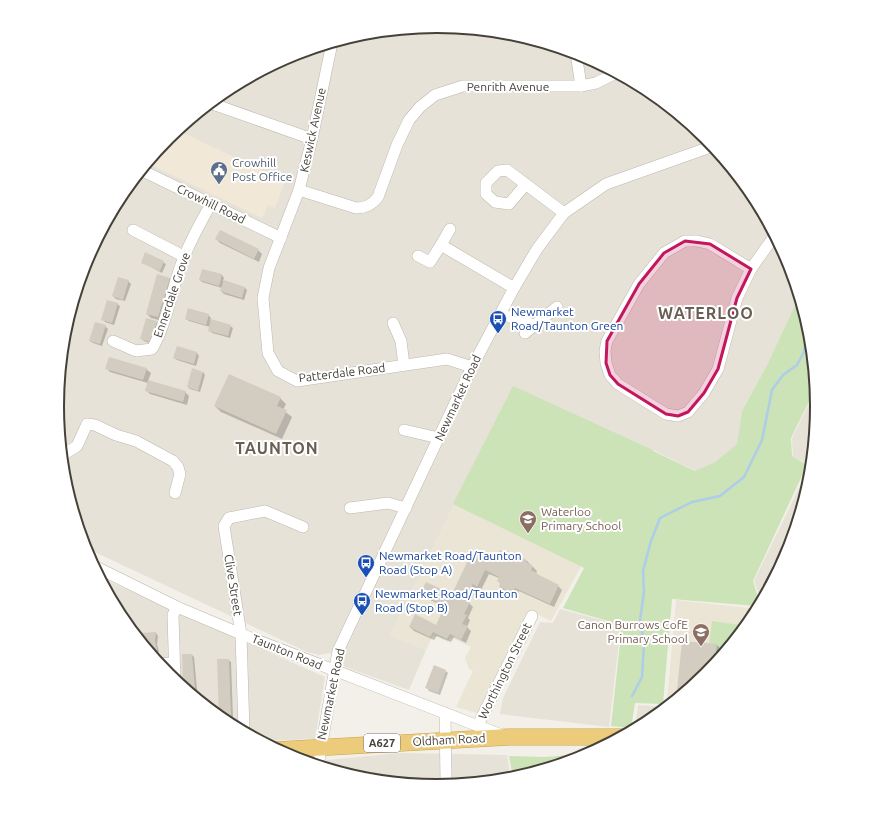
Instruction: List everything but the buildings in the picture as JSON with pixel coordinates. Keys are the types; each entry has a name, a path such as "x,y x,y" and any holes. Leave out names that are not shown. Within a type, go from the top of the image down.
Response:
{"highway":[{"name":"Oldham Road","path":"288,749 509,737 608,738"}],"street":[{"name":"Keswick Avenue","path":"281,238 299,190 312,139 331,49"},
{"path":"577,60 581,86"},
{"name":"Penrith Avenue","path":"299,190 356,208 362,208 373,204 378,197 397,145 409,120 420,107 435,95 463,86 581,86 596,83 610,76"},
{"path":"216,105 312,139"},
{"name":"Newmarket Road","path":"319,760 338,651 472,367 514,288 537,249 564,213 606,184 707,148"},
{"name":"Crowhill Road","path":"146,172 281,238"},
{"path":"526,184 564,213"},
{"name":"Ennerdale Grove","path":"113,341 136,351 152,349 158,338 185,257 196,230 211,204"},
{"path":"418,256 430,262 450,229"},
{"path":"133,230 185,257"},
{"name":"Patterdale Road","path":"281,238 269,268 263,298 268,353 278,371 297,380 447,359 472,367"},
{"path":"751,269 710,244 697,241 685,241 664,253 638,284 607,341 605,351 606,363 610,375 618,384 666,414 678,416 688,412 704,393 718,369 737,298 751,269 771,240"},
{"path":"441,245 514,288"},
{"path":"525,333 557,307"},
{"path":"500,314 534,325"},
{"path":"393,324 401,342 404,365"},
{"path":"67,452 77,446 87,424 95,425 116,436 136,441 173,461 178,467 180,474 174,493"},
{"path":"404,430 439,438"},
{"path":"350,508 388,503 406,508"},
{"name":"Clive Street","path":"244,726 241,634 224,526 225,521 229,518 265,511 303,527"},
{"name":"Taunton Road","path":"101,569 176,607 241,634 509,737"},
{"path":"175,672 173,615 176,607"},
{"name":"Worthington Street","path":"478,725 532,616"},
{"path":"166,664 174,663"},
{"path":"445,713 444,740 446,780"}],"highlighted area":[{"path":"685,241 710,244 751,269 737,298 718,369 704,393 688,412 678,416 666,414 618,384 610,375 606,363 607,341 639,284 664,253"}],"shaded area":[{"path":"437,33 486,36 510,40 557,53 580,61 624,83 664,110 701,142 718,160 748,199 772,241 791,286 796,303 767,365 742,411 737,444 715,462 696,471 520,390 510,392 390,635 426,650 409,690 345,667 330,653 319,655 307,652 93,551 83,527 71,479 64,431 64,382 76,310 83,286 102,241 126,199 156,160 173,142 210,110 250,83 294,61 340,46 388,36 413,34"},
{"path":"183,133 285,181 275,208 268,205 262,218 152,165"},
{"name":"Waterloo Primary School","path":"510,392 653,450 582,565 551,621 531,611 480,714 456,707 473,671 469,669 465,658 471,647 450,637 448,642 433,635 426,650 390,635"},
{"path":"810,401 810,431 806,463 793,457 792,438"},
{"path":"803,480 791,527 772,572 759,595 754,581"},
{"path":"107,580 325,677 315,739 271,741 250,730 210,703 173,671 156,653 126,614"},
{"name":"Canon Burrows CofE Primary School","path":"676,600 751,608 718,653 701,671 667,700"},
{"path":"560,609 621,625 609,727 500,714 503,698 540,622 553,623"},
{"path":"638,705 659,706 645,717 636,723"},
{"path":"401,753 507,755 510,773 461,779 413,779 364,773 327,763 327,760"}],"green space":[{"path":"796,303 807,358 810,382 810,399 791,438 792,456 805,464 804,471 753,581 758,597 753,606 672,599 663,704 635,703 631,725 628,728 611,726 622,625 563,608 584,568 453,504 513,386 653,450 695,471 715,462 737,444 742,411 767,365"},
{"path":"712,621 740,625 715,656 716,644 709,645"},
{"path":"572,755 512,773 509,756 546,757"}],"waterway":[{"path":"632,696 642,677 644,643 640,620 644,592 643,571 651,541 660,518 692,502 720,496 744,477 762,440 772,390 783,375 797,365 804,352 805,346"}],"place":[{"name":"Crowhill Post Office","path":"219,185"},
{"name":"Newmarket Road/Taunton Green","path":"498,334"},
{"name":"Waterloo Primary School","path":"528,534"},
{"name":"Newmarket Road/Taunton Road (Stop A)","path":"366,578"},
{"name":"Newmarket Road/Taunton Road (Stop B)","path":"362,616"},
{"name":"Canon Burrows CofE Primary School","path":"701,647"}],"district":[{"name":"WATERLOO","path":"706,313"},
{"name":"TAUNTON","path":"277,448"}]}
